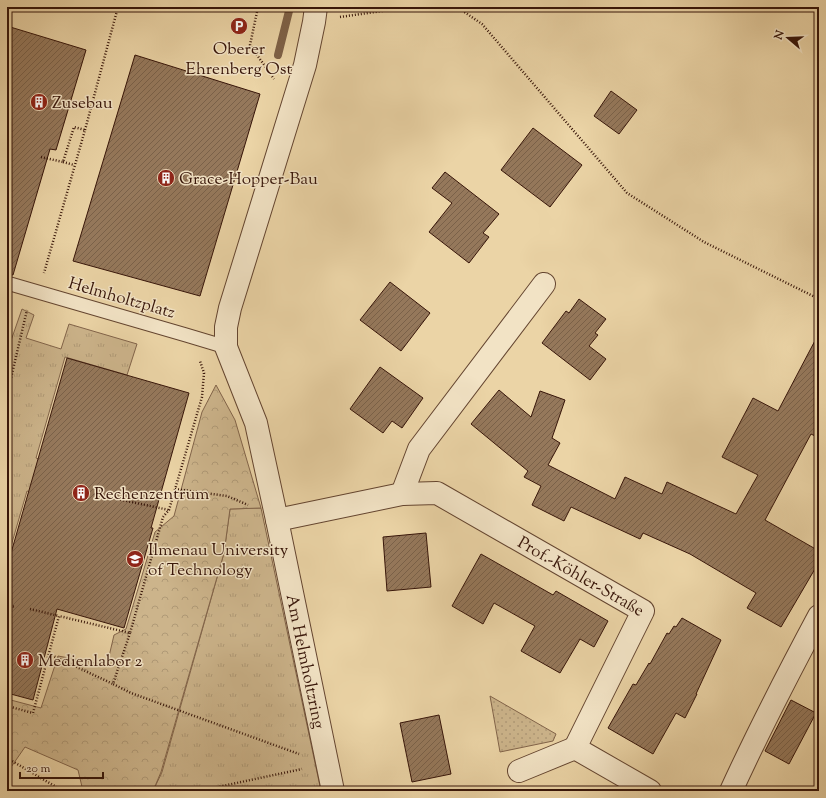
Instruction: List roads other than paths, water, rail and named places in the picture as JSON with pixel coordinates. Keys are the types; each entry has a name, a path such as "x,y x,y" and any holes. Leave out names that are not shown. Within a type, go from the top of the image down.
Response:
{"street":[{"path":"226,347 226,327 230,308 305,66 315,14"},
{"path":"402,494 419,449 544,284"},
{"name":"Am Helmholtzring","path":"226,347 256,423 333,791"},
{"name":"Prof.-Köhler-Straße","path":"277,520 402,494 437,493 643,611 575,748"},
{"path":"731,791 746,757 819,616"},
{"path":"519,772 575,748 650,791"}],"lane":[{"name":"Helmholtzplatz","path":"7,282 226,347"}],"waterway":[{"path":"278,55 290,7"}],"place":[{"name":"Oberer Ehrenberg Ost","path":"239,26"},
{"name":"Zusebau","path":"39,102"},
{"name":"Grace-Hopper-Bau","path":"166,178"},
{"name":"Rechenzentrum","path":"81,493"},
{"name":"Ilmenau University of Technology","path":"135,559"},
{"name":"Medienlabor 2","path":"25,660"}]}
